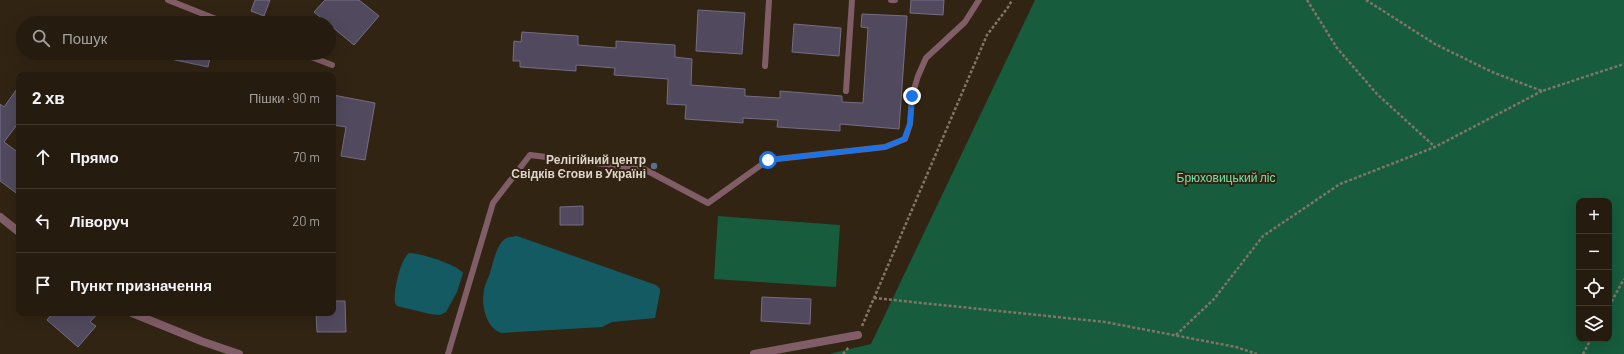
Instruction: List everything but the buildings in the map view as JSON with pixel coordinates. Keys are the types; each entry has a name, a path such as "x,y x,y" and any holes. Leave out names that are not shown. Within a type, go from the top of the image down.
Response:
{"street":[{"path":"0,217 16,230"},
{"path":"139,316 200,341 239,354"},
{"path":"754,354 858,335"}],"lane":[{"path":"168,0 208,16"},
{"path":"765,66 769,0"},
{"path":"846,91 852,0"},
{"path":"448,354 493,203 530,155 644,169 708,203 768,160 885,147 904,139 910,124 912,96 918,76 926,58 965,22 979,0"},
{"path":"319,60 332,65"}],"path":[{"path":"843,354 858,335 987,35 1012,0"},
{"path":"1307,0 1337,48 1377,94 1435,147"},
{"path":"1366,0 1435,44 1492,72 1542,91"},
{"path":"1176,335 1214,299 1263,236 1340,184 1435,147 1542,91 1624,64"},
{"path":"1612,300 1624,278"},
{"path":"874,298 1105,322 1236,347 1257,354"},
{"path":"1583,354 1589,342"}],"green space":[{"name":"Брюховицький ліс","path":"1035,0 1624,0 1624,354 829,354 871,344"},
{"path":"718,216 840,225 836,287 714,279"}],"water":[{"path":"517,236 656,285 660,289 660,292 655,318 612,322 602,327 501,333 488,321 483,303 484,288 499,246 506,238"},
{"path":"409,253 438,260 453,266 463,273 457,292 446,312 440,315 430,314 397,306 395,303 395,292 398,276 403,262"}],"place":[{"name":"Релігійний центр Свідків Єгови в Україні","path":"654,166"}],"route":[{"path":"768,160 885,147 904,139 910,124 912,96"}]}
